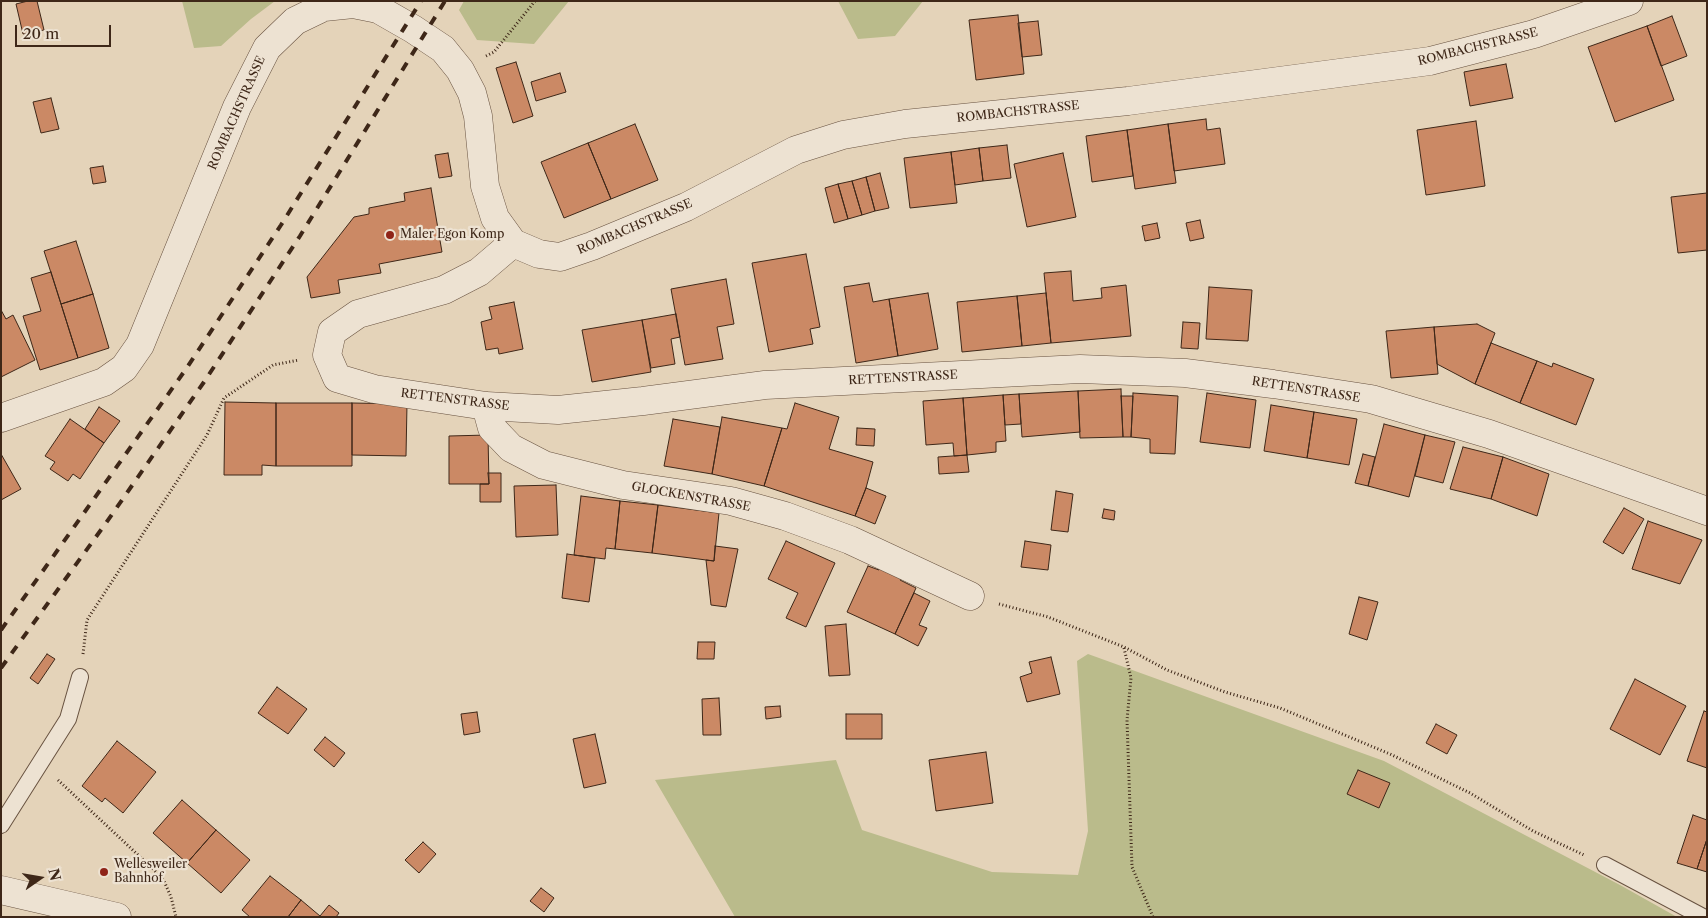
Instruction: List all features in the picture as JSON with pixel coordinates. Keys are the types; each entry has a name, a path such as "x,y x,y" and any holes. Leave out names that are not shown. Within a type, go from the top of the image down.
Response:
{"street":[{"name":"ROMBACHSTRASSE","path":"1,418 104,382 124,368 140,345 237,108 267,48 295,21 324,8 353,4 378,9 443,49 460,70 472,93 478,116 485,186 495,218 513,243 539,254 560,257 592,246 686,207 796,150 843,135 905,124 1128,101 1430,61 1534,34 1629,1"},
{"path":"327,355 332,332 358,314 444,290 479,272 513,243"},
{"name":"RETTENSTRASSE","path":"327,355 337,378 374,389 486,406 558,410 765,385 1080,369 1185,373 1371,399 1490,434 1707,511"},
{"name":"GLOCKENSTRASSE","path":"486,406 492,428 511,448 544,465 623,485 731,501 785,516 850,540 970,596"},
{"path":"1,890 117,917"}],"lane":[{"path":"1,825 68,719 80,677"},
{"path":"1605,864 1703,917"}],"path":[{"path":"460,70 494,52 535,1"},
{"path":"80,677 87,620 207,435 224,398 272,365 327,355"},
{"path":"970,596 1048,617 1124,647 1168,670 1225,692 1280,708 1390,754 1470,794 1533,831 1605,864"},
{"path":"1124,647 1131,678 1127,720 1132,867 1153,917"},
{"path":"40,762 164,881 171,897 176,917"}],"green space":[{"path":"182,1 275,1 251,19 221,46 194,48"},
{"path":"464,1 569,1 534,44 477,40 459,10"},
{"path":"838,1 923,1 895,36 858,39"},
{"path":"1088,654 1384,761 1677,917 735,917 655,780 836,760 862,830 992,872 1078,875 1088,831 1077,661"}],"building":[{"path":"37,1 44,30 23,34 16,4"},
{"path":"1018,15 1024,74 976,80 969,20"},
{"path":"1672,16 1687,56 1661,66 1647,26"},
{"path":"1038,21 1042,55 1022,57 1018,23"},
{"path":"1647,26 1674,100 1615,122 1588,47"},
{"path":"516,62 533,116 513,123 496,68"},
{"path":"1506,64 1513,98 1470,106 1464,72"},
{"path":"560,73 566,92 536,101 531,82"},
{"path":"51,98 59,129 41,133 33,102"},
{"path":"1206,119 1207,130 1220,128 1225,164 1174,171 1168,124"},
{"path":"1476,121 1485,186 1426,195 1417,130"},
{"path":"635,124 658,180 611,199 588,143"},
{"path":"1168,124 1176,183 1135,189 1127,130"},
{"path":"1127,130 1133,176 1092,182 1086,136"},
{"path":"588,143 611,199 564,218 541,162"},
{"path":"1007,145 1011,178 983,181 979,148"},
{"path":"979,148 983,181 955,185 951,152"},
{"path":"951,152 957,203 910,208 904,158"},
{"path":"448,153 452,176 439,178 435,155"},
{"path":"1063,153 1076,217 1027,227 1014,164"},
{"path":"103,166 106,182 93,184 90,168"},
{"path":"880,173 889,208 875,211 866,177"},
{"path":"866,177 875,211 862,215 852,181"},
{"path":"852,181 862,215 848,219 838,184"},
{"path":"838,184 848,219 834,223 825,188"},
{"name":"Maler Egon Komp","path":"431,188 442,252 379,264 381,273 338,280 340,293 311,298 307,277 354,217 369,214 369,208 405,201 404,193"},
{"path":"1707,193 1707,250 1678,253 1671,197"},
{"path":"1200,220 1204,238 1190,241 1186,223"},
{"path":"1157,223 1160,238 1145,241 1142,226"},
{"path":"76,241 93,294 61,304 44,251"},
{"path":"806,254 820,327 810,329 813,344 769,352 752,263"},
{"path":"1071,271 1073,301 1102,298 1101,288 1126,285 1131,336 1051,343 1044,273"},
{"path":"51,272 78,358 40,370 23,316 41,311 31,278"},
{"path":"726,279 734,324 717,327 723,359 685,365 671,289"},
{"path":"869,283 873,302 889,299 898,356 856,363 844,287"},
{"path":"1209,287 1252,290 1248,341 1206,339"},
{"path":"928,293 938,349 898,356 889,299"},
{"path":"1046,293 1051,343 1022,346 1017,296"},
{"path":"93,294 109,348 78,358 61,304"},
{"path":"1017,296 1022,346 962,352 957,302"},
{"path":"514,302 523,349 499,354 498,348 486,350 481,322 492,319 489,307"},
{"path":"1,310 6,319 13,315 35,360 1,377"},
{"path":"676,314 680,337 671,339 675,364 651,368 642,320"},
{"path":"642,320 651,372 592,382 582,330"},
{"path":"1183,322 1200,323 1198,349 1181,348"},
{"path":"1477,324 1495,333 1475,384 1437,364 1434,327"},
{"path":"1434,327 1438,374 1391,378 1386,331"},
{"path":"1491,343 1537,361 1520,403 1475,384"},
{"path":"1537,361 1552,367 1553,363 1594,379 1576,425 1520,403"},
{"path":"1121,389 1123,437 1080,438 1078,391"},
{"path":"1078,391 1080,432 1022,437 1019,394"},
{"path":"1133,393 1178,396 1175,454 1150,453 1150,439 1131,437"},
{"path":"1207,393 1256,400 1250,448 1200,442"},
{"path":"1019,394 1021,424 1005,425 1003,395"},
{"path":"1003,395 1006,441 996,442 996,452 967,455 963,398"},
{"path":"1121,396 1133,396 1131,437 1123,437"},
{"path":"963,398 967,455 954,456 953,443 926,445 923,401"},
{"path":"225,402 276,403 276,466 262,465 262,475 224,475"},
{"path":"276,403 352,403 352,466 276,466"},
{"path":"352,403 407,404 406,456 352,455"},
{"path":"795,403 839,417 829,449 873,462 866,488 855,516 764,486 782,428 787,429"},
{"path":"1271,405 1314,412 1307,458 1264,451"},
{"path":"99,407 120,421 104,443 85,429"},
{"path":"1314,412 1357,419 1349,465 1307,458"},
{"path":"722,417 782,428 764,486 712,474"},
{"path":"70,419 104,443 80,479 73,474 68,481 50,469 55,462 45,456"},
{"path":"673,419 720,427 712,474 664,466"},
{"path":"1384,424 1425,435 1409,497 1368,486"},
{"path":"857,428 875,429 874,446 856,445"},
{"path":"488,435 489,484 449,484 449,436"},
{"path":"1425,435 1455,442 1443,483 1415,476"},
{"path":"1463,447 1503,457 1491,499 1450,489"},
{"path":"1,454 21,489 1,500"},
{"path":"1363,454 1375,457 1368,486 1355,483"},
{"path":"967,455 969,472 939,474 938,457"},
{"path":"1503,457 1549,474 1537,516 1491,499"},
{"path":"488,473 501,473 501,502 480,502 480,484 489,484"},
{"path":"556,485 558,535 516,537 514,486"},
{"path":"866,488 886,496 875,524 855,516"},
{"path":"1056,491 1073,494 1068,532 1051,530"},
{"path":"581,496 620,501 615,549 606,548 605,559 574,555"},
{"path":"620,501 658,505 652,553 615,549"},
{"path":"658,505 719,513 714,561 652,553"},
{"path":"1624,508 1644,519 1623,554 1603,542"},
{"path":"1104,509 1115,511 1114,520 1102,518"},
{"path":"1648,521 1702,540 1680,584 1632,569"},
{"path":"786,541 835,563 806,627 786,618 798,593 768,579"},
{"path":"1025,541 1051,545 1048,570 1021,567"},
{"path":"715,546 738,549 726,607 711,605 706,560 714,561"},
{"path":"567,554 595,558 589,602 562,598"},
{"path":"868,566 879,570 880,567 902,577 900,580 916,588 895,634 847,612"},
{"path":"914,593 930,601 919,625 927,628 918,646 895,634"},
{"path":"1359,597 1378,602 1367,640 1349,634"},
{"path":"846,624 850,675 829,676 825,626"},
{"path":"698,642 715,642 714,659 697,659"},
{"path":"47,654 55,659 38,684 30,678"},
{"path":"1051,657 1060,694 1027,702 1020,677 1032,673 1029,662"},
{"path":"1635,679 1686,706 1660,755 1610,729"},
{"path":"277,687 307,709 288,734 258,713"},
{"path":"719,698 721,735 703,735 702,699"},
{"path":"780,706 781,717 766,719 765,707"},
{"path":"1704,711 1707,712 1707,768 1687,761"},
{"path":"477,712 480,732 464,735 461,714"},
{"path":"846,714 882,714 882,739 846,739"},
{"path":"1436,724 1457,735 1447,754 1426,743"},
{"path":"595,734 606,783 584,788 573,739"},
{"path":"325,737 345,753 334,767 314,750"},
{"path":"117,741 156,772 123,813 105,798 102,802 82,786"},
{"path":"986,752 993,803 936,811 929,760"},
{"path":"1358,770 1390,783 1379,808 1347,794"},
{"path":"182,800 216,830 187,863 153,833"},
{"path":"1693,815 1707,820 1707,839 1697,869 1677,863"},
{"path":"216,830 250,860 221,893 187,863"},
{"path":"1707,839 1707,872 1697,869"},
{"path":"423,842 436,854 419,873 405,860"},
{"path":"270,876 301,900 288,917 250,917 242,910"},
{"path":"541,888 554,898 544,912 530,901"},
{"path":"301,900 320,916 329,905 339,913 336,917 288,917"}],"railway":[{"path":"1,630 186,369 281,225 421,1"},
{"path":"1,668 106,523 204,382 300,236 445,1"}],"place":[{"name":"Maler Egon Komp","path":"390,235"},
{"name":"Wellesweiler Bahnhof","path":"104,872"}]}
